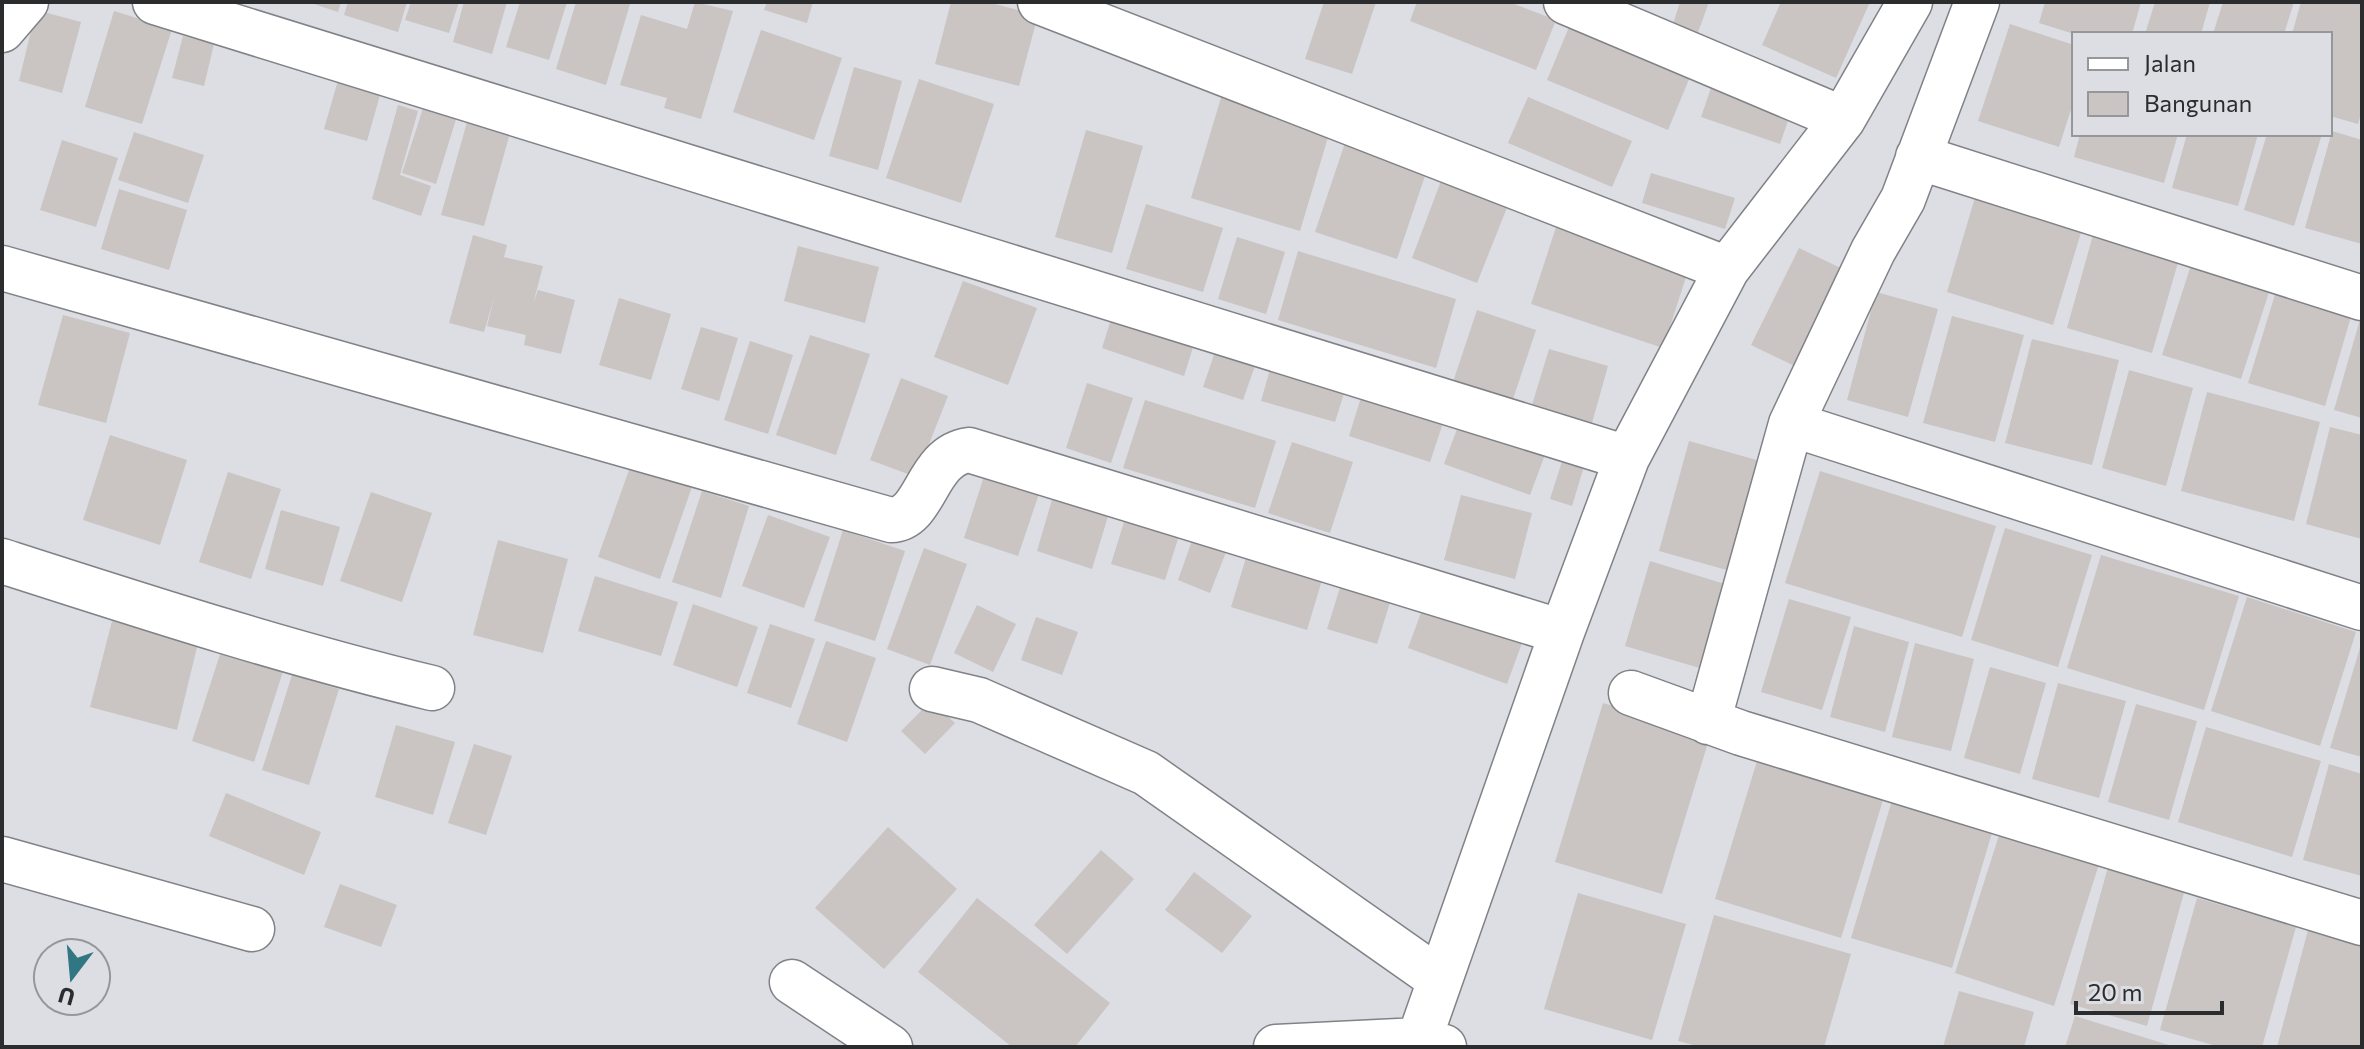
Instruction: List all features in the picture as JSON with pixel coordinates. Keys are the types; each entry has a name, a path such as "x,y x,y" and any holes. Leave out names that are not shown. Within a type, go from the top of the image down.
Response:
{"street":[{"path":"2,30 26,2"},
{"path":"155,2 1627,458"},
{"path":"1040,2 1727,269"},
{"path":"1566,2 1843,119"},
{"path":"1276,1047 1432,1044 1439,979 1627,458 1727,269 1843,119 1910,2"},
{"path":"1708,722 1791,424 1873,251 1903,199 1977,2"},
{"path":"1918,157 2362,298"},
{"path":"2,268 891,520 901,520 910,513 943,462 955,452 969,450 1562,632"},
{"path":"1791,424 2362,608"},
{"path":"2,561 191,623 432,688"},
{"path":"932,689 979,700 1146,773 1439,979"},
{"path":"1631,693 1708,722 2362,923"},
{"path":"2,859 252,929"},
{"path":"792,982 890,1047"}],"building":[{"path":"308,2 341,2 338,12"},
{"path":"348,2 407,2 398,32 344,15"},
{"path":"411,2 459,2 449,33 405,20"},
{"path":"464,2 507,2 492,54 453,42"},
{"path":"520,2 567,2 549,60 506,47"},
{"path":"576,2 630,4 606,85 556,69"},
{"path":"695,2 733,11 701,119 664,108 667,98 620,85 641,15 687,29"},
{"path":"767,2 813,2 807,23 764,10"},
{"path":"951,2 987,2 1038,15 1019,86 935,64"},
{"path":"1324,2 1376,2 1352,74 1305,59"},
{"path":"1417,2 1509,2 1556,20 1536,70 1410,21"},
{"path":"1680,2 1709,2 1697,35 1672,27"},
{"path":"1781,2 1870,2 1836,78 1762,45"},
{"path":"2045,2 2141,2 2133,32 2072,33 2039,23"},
{"path":"2155,2 2210,2 2202,32 2146,32"},
{"path":"2223,2 2294,2 2285,32 2214,32"},
{"path":"2301,2 2362,2 2362,110 2358,124 2332,117 2332,32 2293,32"},
{"path":"36,10 81,22 62,93 19,81"},
{"path":"114,11 172,29 142,124 85,107"},
{"path":"2010,24 2072,44 2072,106 2059,147 1978,121"},
{"path":"1569,27 1690,77 1668,130 1547,80"},
{"path":"761,30 842,58 814,140 733,112"},
{"path":"183,36 214,44 204,86 172,78"},
{"path":"854,67 902,81 878,170 829,156"},
{"path":"339,77 382,88 367,141 324,129"},
{"path":"919,79 994,104 961,203 886,178"},
{"path":"1713,82 1792,109 1780,144 1701,117"},
{"path":"1223,91 1332,124 1300,231 1191,198"},
{"path":"428,93 461,103 436,184 402,173"},
{"path":"1528,97 1632,141 1612,187 1508,143"},
{"path":"398,105 418,111 400,175 431,186 421,216 372,199"},
{"path":"467,122 510,133 484,226 441,215"},
{"path":"1086,130 1143,146 1112,253 1055,237"},
{"path":"2332,131 2362,140 2362,244 2305,228"},
{"path":"134,132 204,155 188,203 118,180"},
{"path":"2079,136 2177,136 2164,183 2074,157"},
{"path":"2186,136 2257,136 2238,206 2172,188"},
{"path":"2266,136 2321,136 2294,226 2244,210"},
{"path":"1347,137 1429,164 1397,259 1315,232"},
{"path":"62,140 118,158 96,227 40,210"},
{"path":"1444,173 1510,200 1477,283 1412,258"},
{"path":"1651,173 1735,198 1725,229 1642,203"},
{"path":"119,189 187,210 169,270 101,249"},
{"path":"1976,194 2083,226 2053,325 1947,292"},
{"path":"1146,204 1223,228 1203,292 1126,269"},
{"path":"1557,224 1689,268 1663,348 1531,304"},
{"path":"473,235 507,245 504,257 543,266 533,304 538,290 575,300 561,354 524,345 526,335 487,326 495,295 484,332 449,323"},
{"path":"2093,235 2179,259 2152,353 2067,328"},
{"path":"1237,237 1285,252 1266,314 1218,299"},
{"path":"798,246 879,267 865,323 784,301"},
{"path":"1799,248 1851,273 1805,371 1751,345"},
{"path":"1298,251 1456,299 1436,368 1278,320"},
{"path":"2191,265 2270,289 2241,379 2162,355"},
{"path":"963,281 1037,308 1008,385 934,357"},
{"path":"2276,291 2352,313 2325,406 2248,383"},
{"path":"1876,292 1938,309 1908,417 1847,400"},
{"path":"619,298 671,314 651,380 599,365"},
{"path":"1477,310 1536,330 1511,405 1452,385"},
{"path":"1113,313 1195,341 1184,376 1102,348"},
{"path":"63,315 130,333 106,423 38,405"},
{"path":"1952,316 2024,335 1995,442 1923,423"},
{"path":"2362,316 2362,418 2334,410"},
{"path":"701,327 738,338 719,401 681,389"},
{"path":"810,335 870,354 836,455 776,435"},
{"path":"2032,339 2119,360 2092,465 2005,443"},
{"path":"750,341 793,355 768,434 724,420"},
{"path":"1217,346 1257,360 1243,400 1203,387"},
{"path":"1549,349 1608,366 1592,423 1532,405"},
{"path":"1273,359 1348,381 1335,422 1261,401"},
{"path":"2129,370 2193,388 2166,486 2102,468"},
{"path":"901,378 948,396 916,477 870,460"},
{"path":"1087,383 1133,398 1111,463 1066,448"},
{"path":"2207,392 2320,422 2294,521 2181,491"},
{"path":"1362,394 1444,420 1430,462 1349,436"},
{"path":"1145,400 1276,441 1255,508 1123,468"},
{"path":"1460,421 1546,452 1530,495 1444,464"},
{"path":"2330,427 2362,435 2362,539 2306,524"},
{"path":"110,435 187,460 160,545 83,520"},
{"path":"1689,441 1771,464 1741,574 1659,551"},
{"path":"1292,442 1353,462 1330,533 1268,513"},
{"path":"1565,452 1586,460 1572,506 1550,499"},
{"path":"634,456 695,478 660,579 598,557"},
{"path":"989,461 1044,479 1018,556 964,538"},
{"path":"1820,471 1996,526 1962,637 1785,583"},
{"path":"228,472 281,489 251,579 199,562"},
{"path":"1056,486 1112,503 1092,569 1037,551"},
{"path":"702,491 749,506 721,598 672,582"},
{"path":"371,492 432,513 402,602 340,581"},
{"path":"1461,495 1532,513 1515,579 1444,560"},
{"path":"1128,509 1182,526 1165,580 1111,564"},
{"path":"281,510 340,527 323,586 265,569"},
{"path":"768,515 830,537 804,608 742,586"},
{"path":"2005,528 2092,555 2058,667 1971,640"},
{"path":"843,530 905,551 875,641 814,621"},
{"path":"1194,535 1228,547 1210,593 1178,580"},
{"path":"498,540 568,559 543,653 473,635"},
{"path":"924,548 967,564 930,665 887,649"},
{"path":"1249,548 1325,570 1307,630 1231,607"},
{"path":"2101,555 2239,596 2204,710 2067,668"},
{"path":"1650,561 1728,585 1703,669 1625,646"},
{"path":"595,576 678,602 661,656 578,631"},
{"path":"1343,578 1393,593 1377,644 1327,629"},
{"path":"1427,596 1526,632 1507,684 1408,648"},
{"path":"2247,597 2356,632 2320,746 2211,711"},
{"path":"1789,599 1851,617 1822,710 1761,692"},
{"path":"693,604 758,627 737,687 673,665"},
{"path":"977,605 1016,624 993,672 954,653"},
{"path":"1036,617 1078,632 1062,675 1021,660"},
{"path":"112,621 198,643 177,730 90,707"},
{"path":"770,624 815,639 791,708 747,693"},
{"path":"1854,626 1909,642 1885,732 1830,717"},
{"path":"826,641 876,658 847,742 797,724"},
{"path":"2362,641 2362,757 2330,748"},
{"path":"1915,643 1974,659 1951,751 1892,737"},
{"path":"223,645 285,665 254,762 192,741"},
{"path":"1990,667 2046,683 2020,774 1964,758"},
{"path":"292,675 339,689 309,785 262,770"},
{"path":"2058,683 2126,701 2099,798 2032,779"},
{"path":"931,701 955,723 925,754 901,731"},
{"path":"1603,703 1710,736 1662,894 1555,862"},
{"path":"2136,704 2197,721 2169,820 2108,802"},
{"path":"396,725 455,742 433,815 375,797"},
{"path":"2206,727 2321,761 2292,857 2178,822"},
{"path":"474,744 512,756 486,835 448,823"},
{"path":"1757,761 1883,800 1841,938 1715,899"},
{"path":"2329,764 2362,774 2362,876 2303,860"},
{"path":"226,793 321,832 304,875 209,836"},
{"path":"1893,797 1994,826 1952,968 1851,938"},
{"path":"888,827 957,889 884,969 815,908"},
{"path":"2001,829 2100,861 2054,1006 1955,973"},
{"path":"1101,850 1134,879 1067,954 1034,925"},
{"path":"2108,867 2185,889 2147,1026 2070,1004"},
{"path":"1194,872 1252,916 1222,953 1165,910"},
{"path":"340,884 397,905 381,947 324,927"},
{"path":"1578,893 1686,924 1652,1040 1544,1009"},
{"path":"977,898 1110,1003 1075,1047 1012,1047 918,972"},
{"path":"2197,898 2296,927 2262,1047 2220,1047 2160,1030"},
{"path":"1714,915 1851,954 1824,1047 1701,1047 1678,1041"},
{"path":"2308,930 2362,944 2362,1047 2277,1047"},
{"path":"1959,991 2034,1012 2024,1047 1943,1047"},
{"path":"2075,1016 2172,1046 2172,1047 2065,1047"}]}
